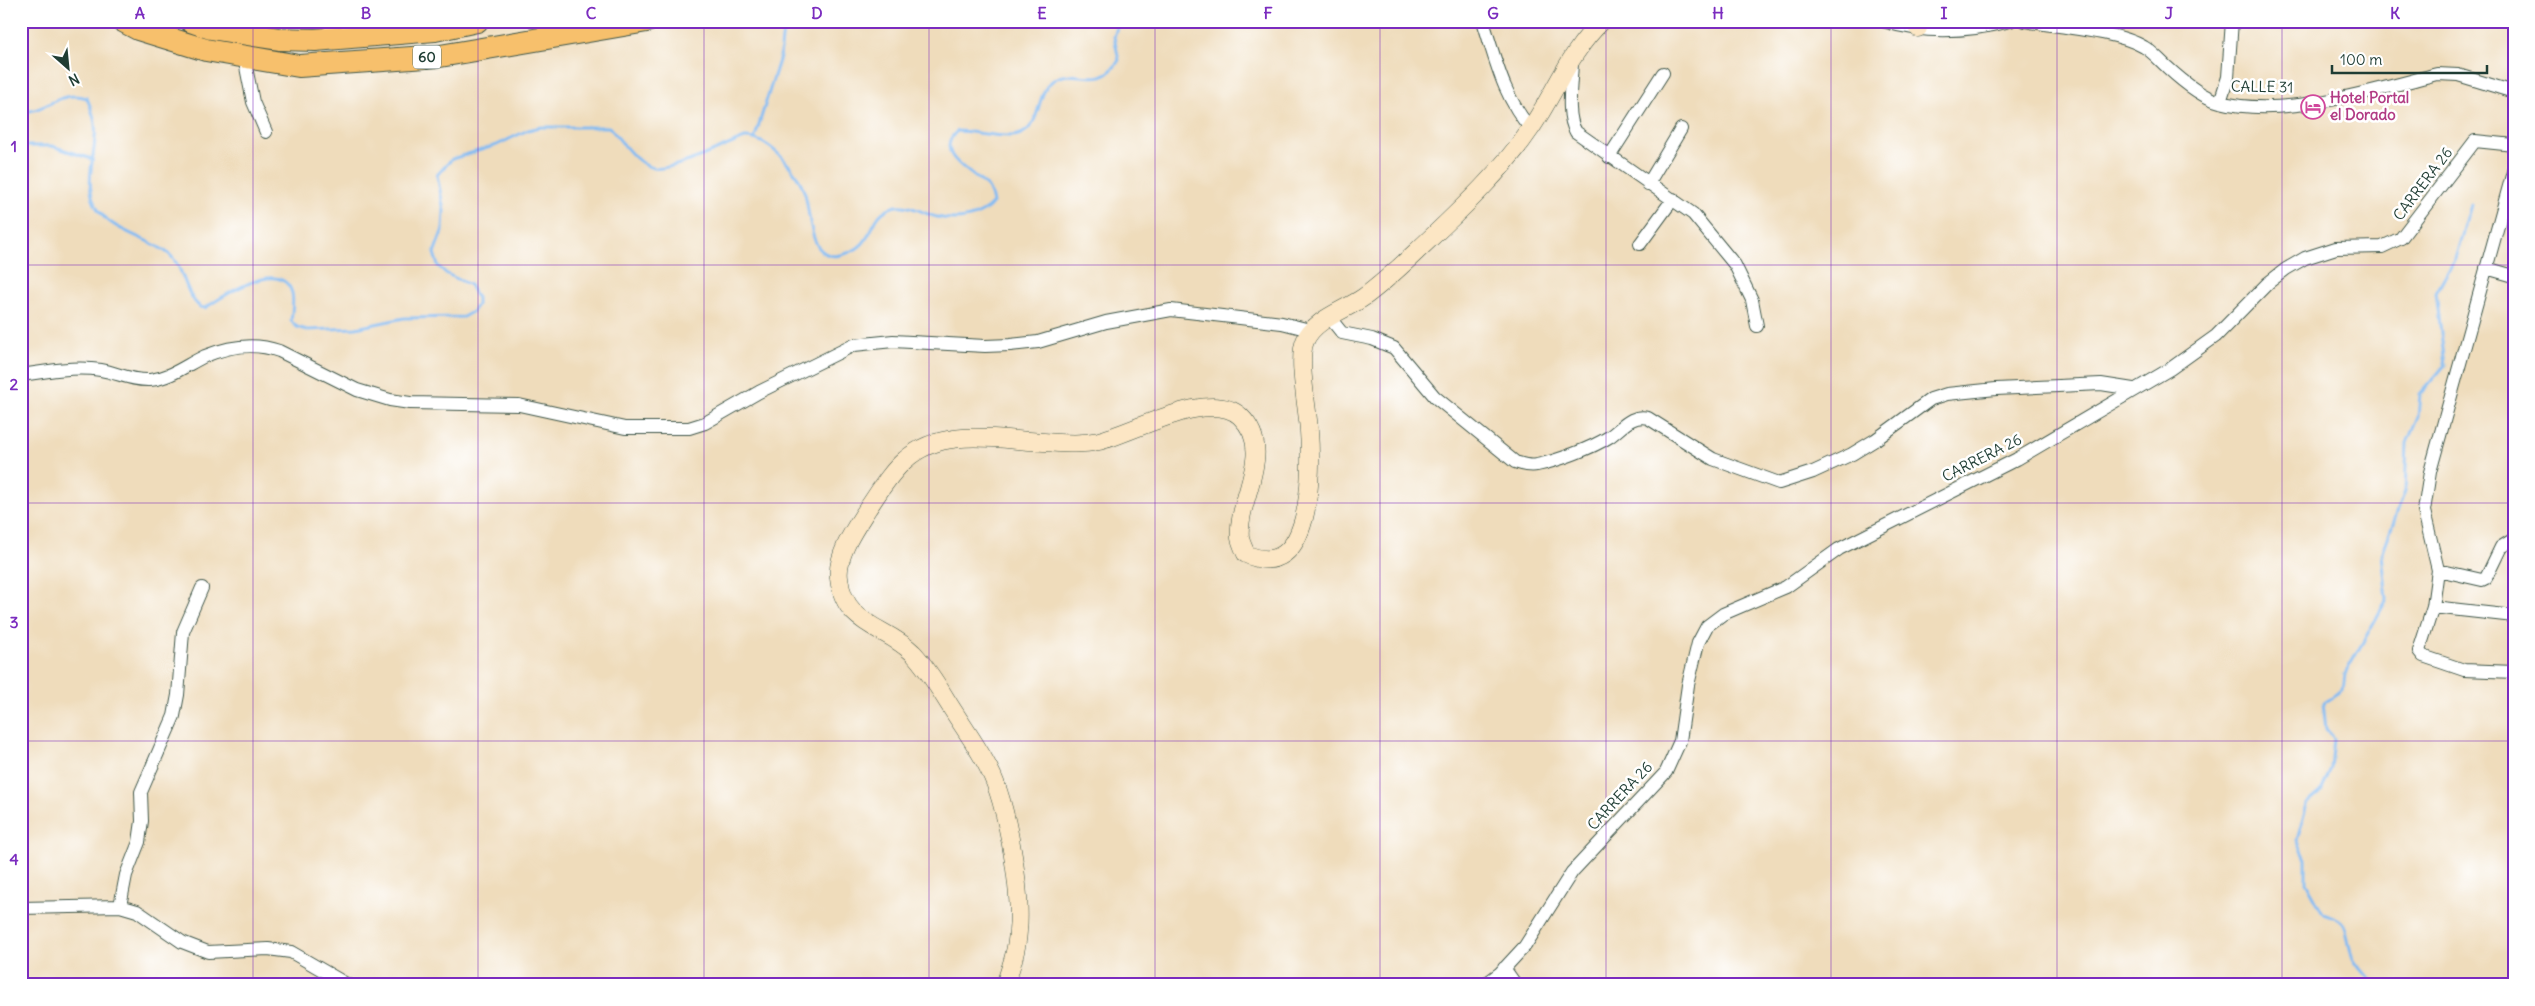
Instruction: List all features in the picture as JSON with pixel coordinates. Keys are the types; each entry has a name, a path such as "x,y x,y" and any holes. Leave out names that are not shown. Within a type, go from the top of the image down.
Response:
{"highway":[{"name":"60","path":"123,21 138,29 206,50 299,66 440,56 647,21"},
{"name":"60","path":"191,21 211,28 278,39 316,40 434,30 470,22"}],"main road":[{"path":"1005,985 1018,932 1017,888 1003,810 990,770 924,666 905,646 865,623 850,609 841,590 838,576 842,557 864,514 885,482 906,459 926,447 945,440 970,436 1082,444 1120,435 1178,413 1197,408 1215,407 1232,410 1241,417 1249,429 1254,446 1256,462 1245,506 1240,538 1246,554 1266,560 1279,557 1289,551 1302,525 1307,501 1309,434 1302,362 1304,343 1310,330 1364,297 1391,276 1487,180 1531,129 1572,58 1592,30 1602,21"}],"street":[{"path":"246,21 278,39"},
{"path":"316,40 348,21"},
{"path":"1483,21 1506,90 1515,110 1531,129"},
{"path":"1883,21 1952,30 2010,21"},
{"name":"CALLE 31","path":"2025,21 2105,35 2143,46 2186,82 2207,97 2220,102 2248,106 2304,105 2437,74 2458,75 2514,92"},
{"path":"2220,102 2228,77 2232,21"},
{"path":"244,57 254,102 266,132"},
{"path":"1572,58 1572,126 1579,135 1648,184 1674,199 1693,214 1735,265 1752,300 1757,326"},
{"path":"1610,157 1663,73"},
{"path":"1648,184 1681,129"},
{"name":"CARRERA 26","path":"1479,985 1488,982 1525,946 1572,872 1666,772 1680,741 1688,685 1698,643 1707,626 1723,614 1786,587 1839,549 2017,459 2170,368 2216,336 2268,283 2305,258 2336,248 2371,249 2391,244 2401,238 2475,141 2514,145"},
{"path":"2514,168 2430,472 2424,511 2438,570 2432,607 2419,650 2423,656 2464,670 2514,672"},
{"path":"1640,244 1674,199"},
{"path":"2486,268 2514,276"},
{"path":"21,375 101,370 131,379 150,380 176,373 206,356 245,345 266,347 279,351 357,390 390,400 410,403 519,405 625,428 689,428 705,423 759,392 854,345 893,341 985,346 1038,342 1106,322 1171,310 1282,323 1310,330"},
{"path":"1330,318 1342,333 1372,339 1394,348 1435,397 1515,462 1525,465 1536,465 1598,442 1609,437 1633,418 1642,416 1713,459 1774,482 1787,482 1852,454 1875,440 1925,403 1947,394 2082,384 2101,384 2133,389"},
{"path":"2438,570 2482,580 2486,578 2501,547 2514,539"},
{"path":"120,906 126,875 139,842 142,821 141,792 174,716 178,695 183,632 202,588"},
{"path":"2432,607 2514,616"},
{"path":"21,908 120,906 137,912 182,942 208,952 268,950 291,952 348,985"},
{"path":"1504,968 1516,985"}],"waterway":[{"path":"755,137 780,57 784,21"},
{"path":"21,112 38,109 69,96 87,98 95,124 95,141 90,178 92,196 97,208 114,225 159,247 169,254 178,266 195,302 200,307 205,308 251,282 277,278 286,283 292,293 291,321 297,327 307,330 356,328 404,318 463,317 472,312 477,305 477,298 470,285 447,274 438,266 434,253 443,229 444,211 437,175 452,159 497,145 528,130 541,127 609,127 635,157 647,166 654,168 673,166 686,162 745,138 764,143 782,157 802,185 815,240 818,247 831,256 852,251 860,246 866,240 882,213 896,206 914,208 937,217 952,219 968,218 982,212 993,203 991,193 982,182 952,156 949,148 950,140 957,131 1006,136 1018,135 1026,131 1035,119 1042,95 1051,82 1059,77 1068,75 1095,77 1111,70 1119,60 1114,37 1119,21"},
{"path":"21,146 52,146 92,159"},
{"path":"2374,985 2353,957 2343,923 2323,913 2306,882 2306,859 2297,840 2307,804 2321,792 2331,768 2334,738 2326,729 2323,703 2343,690 2345,674 2387,599 2382,554 2405,491 2407,443 2418,417 2420,394 2445,365 2436,293 2455,259 2471,205"}],"place":[{"name":"Hotel Portal el Dorado","path":"2313,107"}]}
